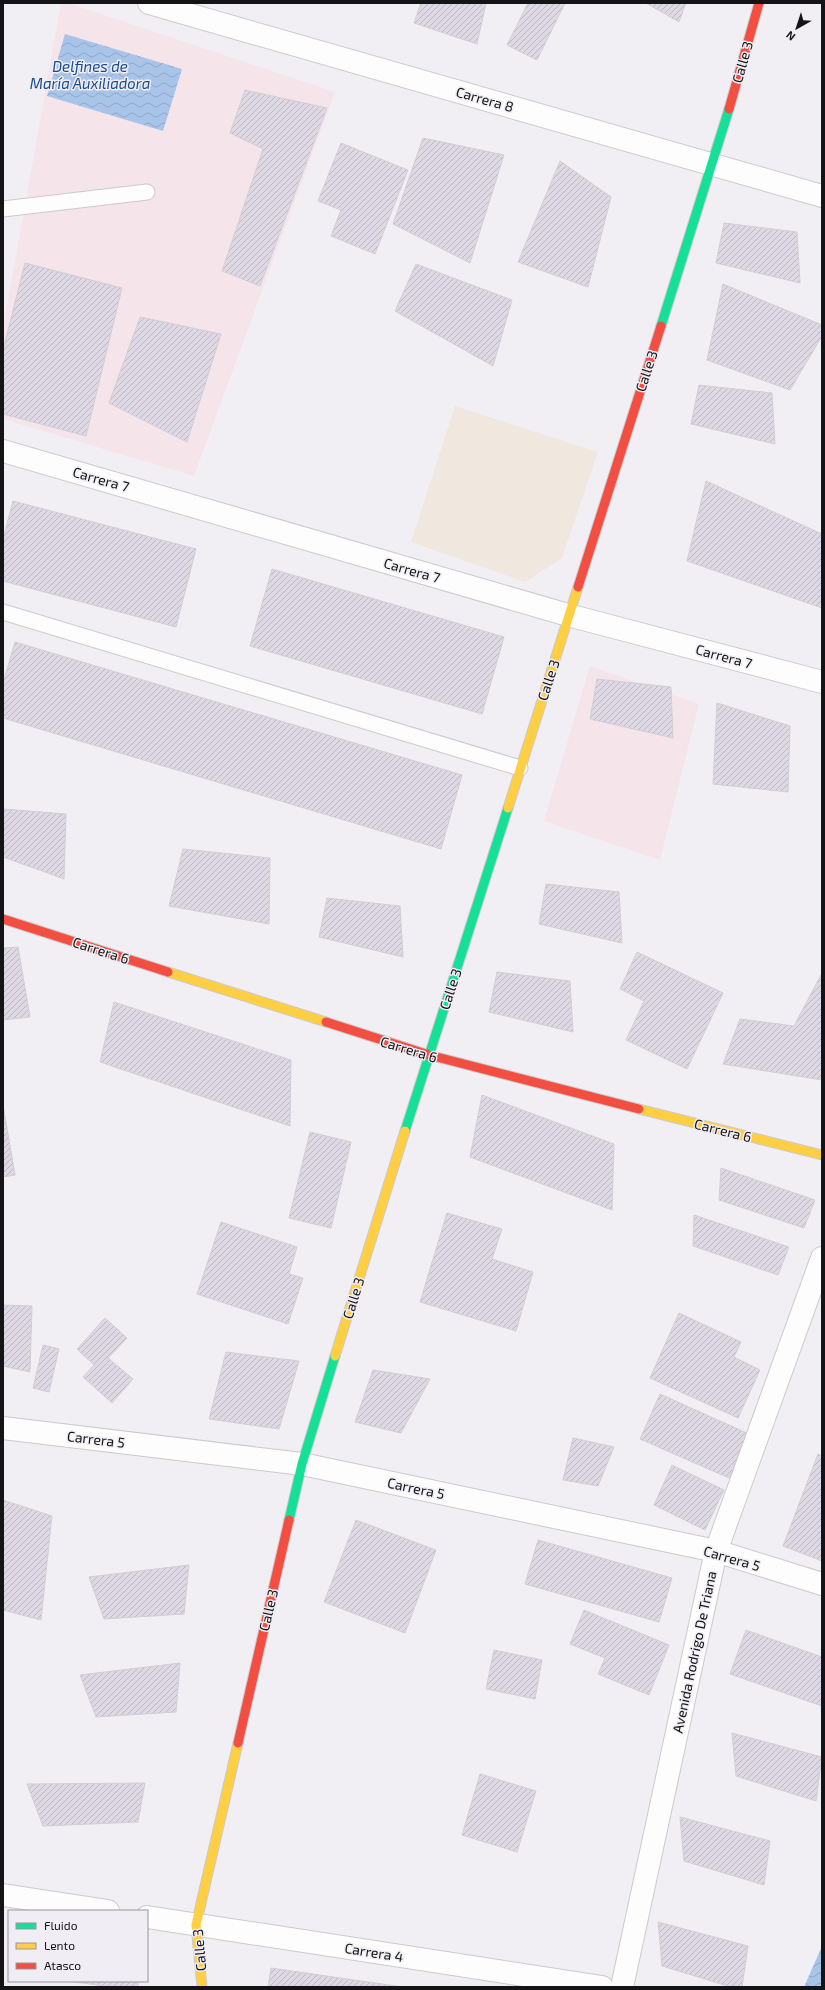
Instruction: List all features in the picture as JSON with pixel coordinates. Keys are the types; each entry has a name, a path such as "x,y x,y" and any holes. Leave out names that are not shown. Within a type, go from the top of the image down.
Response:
{"street":[{"name":"Carrera 8","path":"149,3 822,196"},
{"name":"Calle 3","path":"202,1987 196,1924 302,1464 568,615 713,164 759,3"},
{"name":"Carrera 7","path":"3,450 568,615 822,682"},
{"name":"Carrera 6","path":"3,919 429,1055 822,1156"},
{"name":"Avenida Rodrigo De Triana","path":"622,1987 716,1552 822,1258"},
{"name":"Carrera 5","path":"3,1428 302,1464 716,1552 822,1584"},
{"path":"3,1895 101,1910"},
{"name":"Carrera 4","path":"148,1917 602,1987"}],"lane":[{"path":"3,209 147,192"},
{"path":"3,612 520,768"}],"shaded area":[{"path":"61,3 68,3 335,92 194,476 3,419 3,329"},
{"path":"455,406 598,452 562,558 525,582 411,542"},
{"path":"590,666 699,704 660,860 544,821"}],"water":[{"name":"Delfines de María Auxiliadora","path":"65,34 182,69 163,131 47,96"},
{"path":"822,1946 822,1987 804,1987"}],"building":[{"path":"421,3 486,3 477,44 414,23"},
{"path":"528,3 565,3 537,60 507,45"},
{"path":"646,3 686,3 679,22"},
{"path":"245,90 327,108 260,286 222,271 263,149 230,133"},
{"path":"423,138 504,155 470,263 393,224"},
{"path":"341,143 408,170 375,254 331,236 341,210 318,201"},
{"path":"560,161 611,197 588,287 518,262"},
{"path":"724,223 797,232 800,283 716,263"},
{"path":"25,263 122,288 86,436 3,414 3,350"},
{"path":"416,264 512,300 493,366 395,311"},
{"path":"723,284 822,325 822,336 790,390 707,360"},
{"path":"140,317 221,334 187,442 109,403"},
{"path":"699,385 772,393 775,444 691,424"},
{"path":"706,481 822,534 822,608 687,561"},
{"path":"13,501 196,549 176,627 3,581 3,539"},
{"path":"272,569 504,637 482,714 250,646"},
{"path":"15,642 462,775 441,849 3,718 3,683"},
{"path":"597,679 671,687 673,738 590,719"},
{"path":"717,703 790,726 788,792 713,784"},
{"path":"3,809 66,814 64,879 3,857"},
{"path":"183,849 270,858 269,924 169,906"},
{"path":"546,884 619,892 622,943 539,924"},
{"path":"327,898 400,906 403,957 319,937"},
{"path":"18,947 30,1017 3,1020 3,948"},
{"path":"637,952 723,993 687,1069 626,1040 644,1001 620,989"},
{"path":"497,972 570,981 573,1032 489,1012"},
{"path":"822,973 822,1080 723,1064 740,1019 794,1026"},
{"path":"114,1002 291,1060 290,1126 100,1062"},
{"path":"482,1095 614,1144 612,1210 470,1157"},
{"path":"3,1105 15,1175 3,1177"},
{"path":"310,1132 351,1142 331,1228 289,1218"},
{"path":"721,1168 815,1200 804,1228 719,1200"},
{"path":"447,1213 502,1229 492,1259 533,1272 516,1331 420,1302"},
{"path":"694,1215 789,1247 778,1275 693,1246"},
{"path":"221,1222 297,1247 289,1274 303,1278 288,1324 197,1294"},
{"path":"3,1305 32,1306 30,1372 3,1366"},
{"path":"679,1313 741,1342 734,1357 760,1370 738,1418 650,1378"},
{"path":"105,1318 127,1338 108,1358 133,1379 112,1403 83,1377 94,1365 77,1349"},
{"path":"43,1345 59,1349 49,1392 33,1388"},
{"path":"226,1352 299,1361 279,1429 209,1419"},
{"path":"373,1370 430,1379 401,1433 355,1422"},
{"path":"660,1394 749,1434 729,1478 640,1439"},
{"path":"573,1438 614,1447 598,1486 563,1480"},
{"path":"818,1454 822,1456 822,1561 783,1546"},
{"path":"672,1465 724,1490 705,1530 654,1505"},
{"path":"3,1500 52,1516 41,1620 3,1610"},
{"path":"356,1520 436,1550 405,1633 324,1602"},
{"path":"538,1540 672,1578 659,1622 525,1584"},
{"path":"189,1565 184,1614 104,1619 89,1577"},
{"path":"584,1610 669,1645 649,1695 598,1674 605,1658 570,1644"},
{"path":"746,1630 822,1657 822,1706 730,1674"},
{"path":"494,1650 542,1660 535,1699 486,1689"},
{"path":"180,1663 176,1712 96,1717 80,1675"},
{"path":"732,1733 822,1757 816,1801 736,1776"},
{"path":"480,1774 536,1791 517,1852 462,1835"},
{"path":"145,1783 138,1822 43,1826 27,1784"},
{"path":"680,1817 770,1841 764,1885 684,1861"},
{"path":"658,1922 748,1946 742,1987 731,1987 662,1966"},
{"path":"271,1968 403,1987 268,1987"},
{"path":"75,1982 138,1982 138,1987 111,1987"}],"traffic: fast":[{"path":"661,326 729,109"},
{"path":"405,1131 508,808"},
{"path":"289,1520 302,1464 335,1356"}],"traffic: slow":[{"path":"508,808 578,587"},
{"path":"168,972 326,1022"},
{"path":"639,1109 822,1155"},
{"path":"335,1356 405,1131"},
{"path":"202,1987 196,1925 238,1743"}],"traffic: jam":[{"path":"729,109 759,3"},
{"path":"578,587 661,326"},
{"path":"3,919 168,972"},
{"path":"326,1022 429,1055 639,1109"},
{"path":"238,1743 289,1520"}]}
